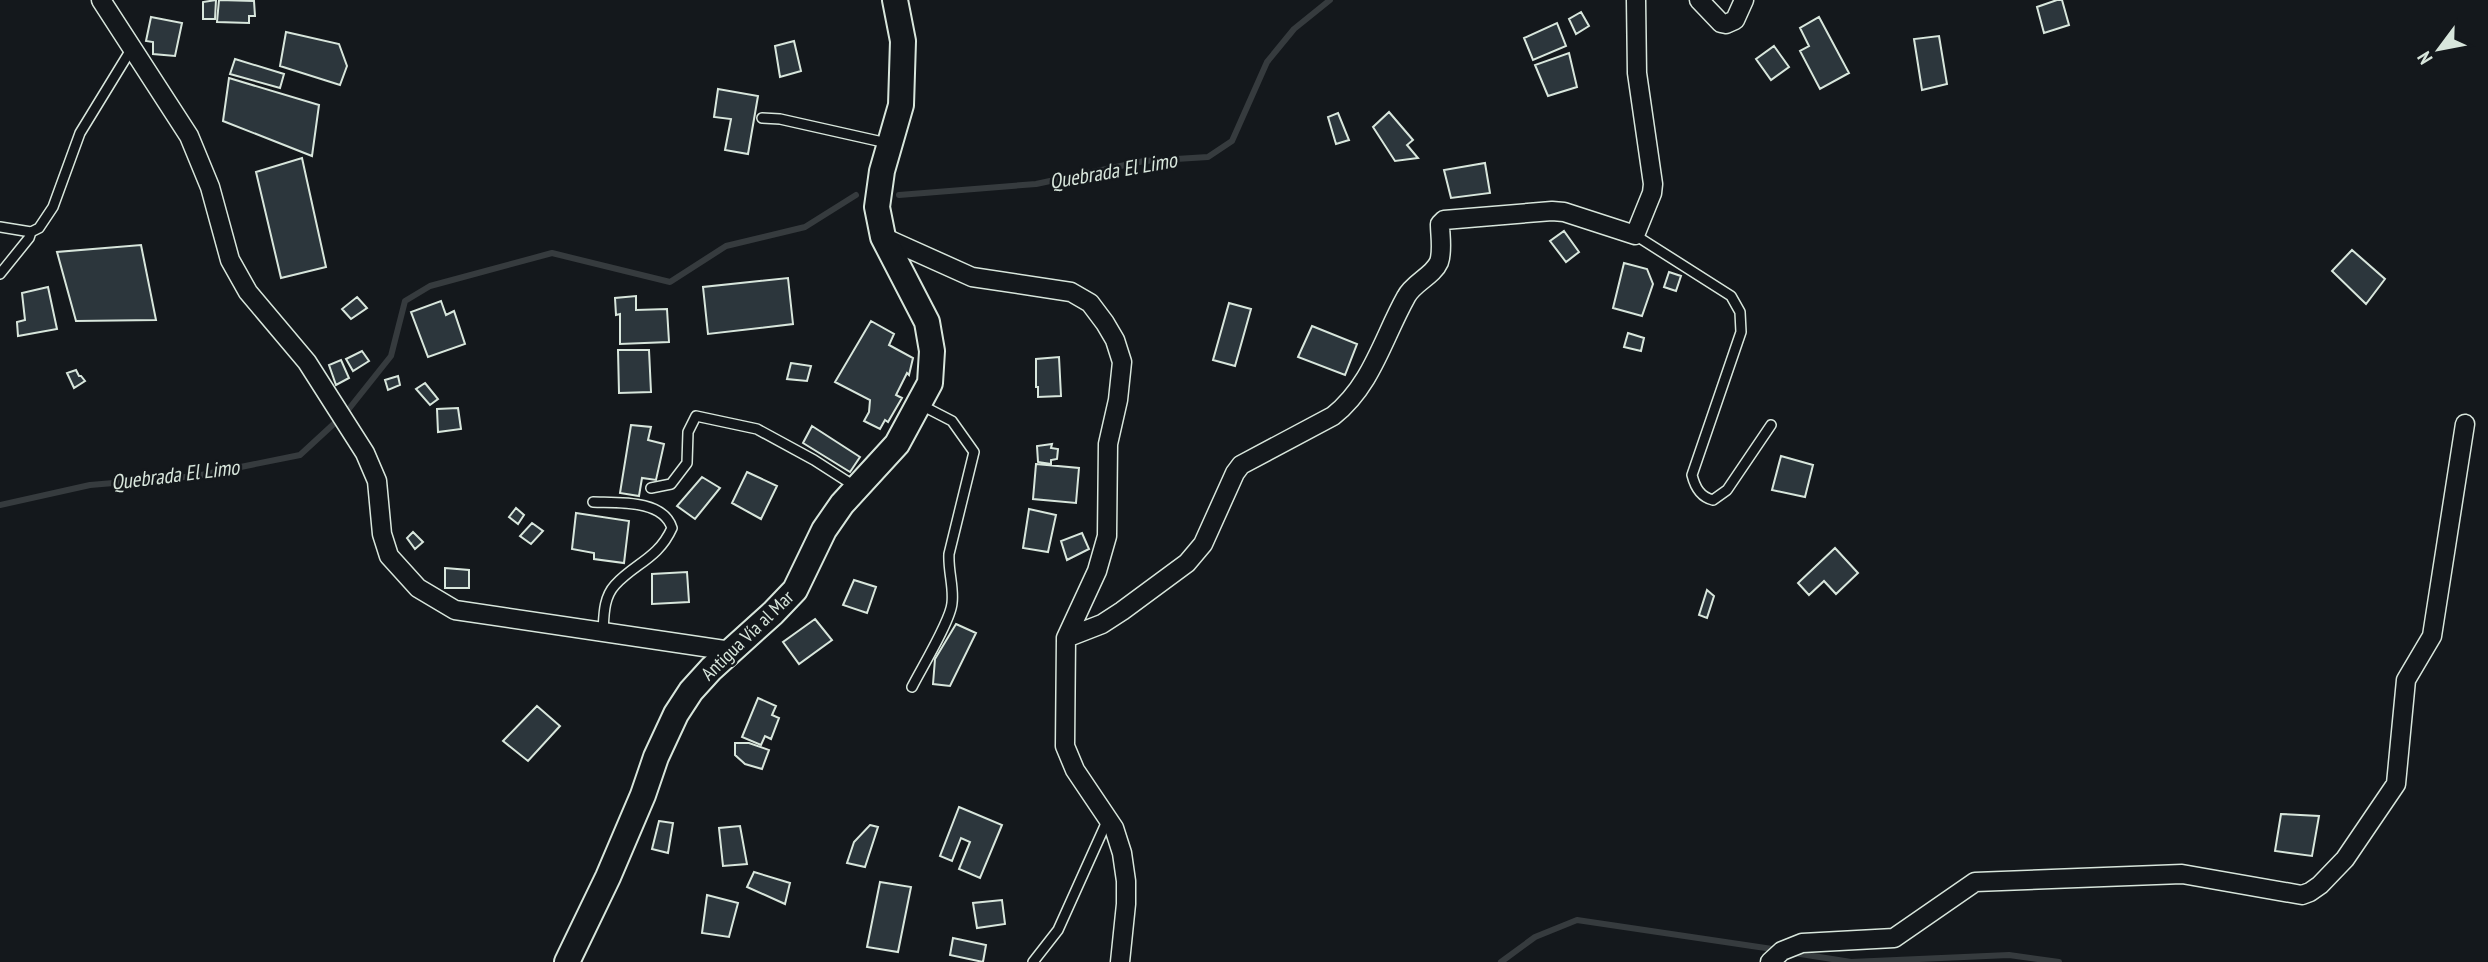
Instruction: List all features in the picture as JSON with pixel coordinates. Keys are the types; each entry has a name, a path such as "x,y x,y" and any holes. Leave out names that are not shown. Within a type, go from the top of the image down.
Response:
{"main road":[{"name":"Antigua Vía al Mar","path":"567,962 608,877 676,714 691,691 794,590 809,565 824,530 842,504 897,444 930,383 932,351 927,322 883,237 877,208 889,143 901,105 903,41 895,0"}],"street":[{"path":"101,0 189,136 210,187 230,260 248,292 307,362 365,453 377,481 382,534 389,556 418,588 455,610 730,651"},
{"path":"1066,638 1102,624 1187,563 1203,544 1241,465 1342,409 1379,357 1406,296 1436,267 1440,257 1440,224 1444,220 1552,211 1564,212 1634,235 1652,193 1653,184 1637,73 1636,0"},
{"path":"1700,0 1721,23 1726,24 1735,20 1744,0"},
{"path":"883,237 972,277 1071,292 1090,303 1115,340 1122,362 1118,400 1108,444 1107,536 1097,571 1066,638 1065,746 1075,771 1114,828 1122,853 1126,881 1120,962"},
{"path":"1770,962 1782,951 1802,943 1894,938 1975,882 2182,874 2302,895 2310,892 2345,859 2396,784 2406,680 2432,636 2465,424"}],"lane":[{"path":"0,227 31,232 38,229 52,207 80,133 132,48"},
{"path":"762,118 780,119 889,143"},
{"path":"0,274 29,239 31,232"},
{"path":"1634,235 1731,296 1740,312 1741,332 1692,475 1694,486 1699,493 1713,499 1727,490 1771,425"},
{"path":"912,687 951,610 953,591 948,554 974,452 952,421 920,404"},
{"path":"651,488 671,484 687,463 688,432 696,416 757,429 814,460 857,488"},
{"path":"593,502 637,505 659,511 669,518 672,527 664,544 613,586 604,607 603,632"},
{"path":"1033,962 1058,930 1108,819"}],"building":[{"path":"216,0 215,19 203,19 203,2"},
{"path":"219,0 254,1 255,16 249,16 249,23 217,22"},
{"path":"2062,0 2069,25 2044,33 2037,7"},
{"path":"1581,12 1589,26 1576,34 1569,19"},
{"path":"151,17 182,23 175,56 153,54 153,42 146,41"},
{"path":"1819,17 1849,73 1820,89 1800,51 1809,46 1800,28"},
{"path":"1557,23 1566,46 1533,60 1524,38"},
{"path":"286,32 339,44 347,66 340,85 280,66"},
{"path":"1939,36 1947,84 1922,90 1914,39"},
{"path":"794,41 801,71 780,77 775,46"},
{"path":"1774,46 1789,67 1771,80 1756,59"},
{"path":"1569,53 1577,87 1548,96 1535,65"},
{"path":"235,59 284,74 280,88 230,74"},
{"path":"229,78 319,105 312,156 223,121"},
{"path":"718,89 758,96 748,154 725,150 731,119 714,117"},
{"path":"1389,112 1413,140 1407,145 1418,158 1395,161 1373,127"},
{"path":"1338,113 1349,140 1336,144 1328,117"},
{"path":"302,158 326,267 281,278 256,172"},
{"path":"1485,163 1490,193 1451,198 1444,170"},
{"path":"1564,231 1579,252 1566,262 1550,241"},
{"path":"141,245 156,320 76,321 57,252"},
{"path":"2352,250 2385,279 2366,304 2332,271"},
{"path":"1624,263 1647,269 1653,284 1642,316 1613,308"},
{"path":"1669,272 1681,276 1676,291 1664,287"},
{"path":"788,278 793,324 708,334 703,287"},
{"path":"48,287 57,329 18,336 17,322 25,320 22,293"},
{"path":"636,296 636,310 667,309 669,342 620,344 620,314 616,315 615,298"},
{"path":"357,297 367,308 351,319 342,309"},
{"path":"441,301 446,315 454,311 465,344 428,357 411,312"},
{"path":"1229,303 1251,309 1235,366 1213,360"},
{"path":"871,321 894,334 889,345 913,358 909,375 907,373 896,395 902,398 888,422 885,420 880,429 864,421 869,412 870,400 835,382"},
{"path":"1312,326 1357,344 1345,375 1298,357"},
{"path":"1628,333 1644,338 1641,351 1624,347"},
{"path":"618,350 649,350 651,392 619,393"},
{"path":"362,351 369,361 353,371 346,359"},
{"path":"1059,357 1061,396 1038,397 1036,359"},
{"path":"341,360 349,378 336,385 329,365"},
{"path":"791,363 811,366 807,381 787,379"},
{"path":"76,370 85,381 74,388 67,373"},
{"path":"398,376 400,385 388,390 385,380"},
{"path":"425,383 438,399 430,405 416,389"},
{"path":"458,408 461,429 438,432 437,409"},
{"path":"631,425 651,427 648,440 664,444 656,480 642,478 639,496 620,493"},
{"path":"812,426 860,457 850,472 803,443"},
{"path":"1052,444 1051,448 1058,449 1057,459 1051,460 1051,464 1038,462 1037,446"},
{"path":"1781,456 1813,465 1805,497 1772,490"},
{"path":"1036,464 1079,468 1076,503 1033,499"},
{"path":"747,472 777,486 761,519 732,503"},
{"path":"702,477 720,488 695,519 677,506"},
{"path":"516,508 524,515 518,524 509,517"},
{"path":"1029,509 1056,515 1048,552 1023,548"},
{"path":"576,513 629,521 624,563 594,559 594,553 572,549"},
{"path":"532,523 543,531 531,544 520,536"},
{"path":"413,532 423,542 415,549 407,538"},
{"path":"1082,533 1089,549 1067,560 1061,541"},
{"path":"1835,548 1858,573 1836,594 1824,581 1809,595 1798,583"},
{"path":"445,568 469,570 469,588 445,588"},
{"path":"687,572 689,602 652,604 652,574"},
{"path":"854,580 876,587 867,613 843,605"},
{"path":"1707,590 1714,596 1707,618 1699,615"},
{"path":"815,619 832,640 799,664 783,642"},
{"path":"956,624 976,633 950,686 933,684 935,659"},
{"path":"758,698 776,706 772,715 779,718 771,739 765,736 761,745 742,737"},
{"path":"537,706 560,726 528,761 503,741"},
{"path":"735,743 749,743 769,750 762,769 745,764 735,755"},
{"path":"959,807 1002,825 980,878 959,869 970,842 961,838 952,861 940,856"},
{"path":"2281,814 2319,816 2312,856 2275,851"},
{"path":"659,821 673,823 668,853 652,849"},
{"path":"870,825 878,827 865,867 847,863 854,842"},
{"path":"740,826 747,864 723,866 719,828"},
{"path":"754,872 790,883 785,904 747,887"},
{"path":"880,882 911,887 898,952 867,947"},
{"path":"707,895 738,903 729,937 702,933"},
{"path":"1002,900 1005,924 977,928 973,903"},
{"path":"953,938 986,945 983,962 950,955"}],"waterway":[{"name":"Quebrada El Limo","path":"899,195 1036,184 1144,161 1208,157 1232,141 1267,62 1294,29 1330,0"},
{"name":"Quebrada El Limo","path":"348,410 391,356 405,301 430,286 552,253 670,282 726,246 805,227 856,195"},
{"name":"Quebrada El Limo","path":"0,505 90,485 196,476 300,455 338,420"},
{"path":"1501,962 1535,937 1577,920 1779,950"},
{"path":"1794,953 1851,962 2009,955 2059,962"}]}
